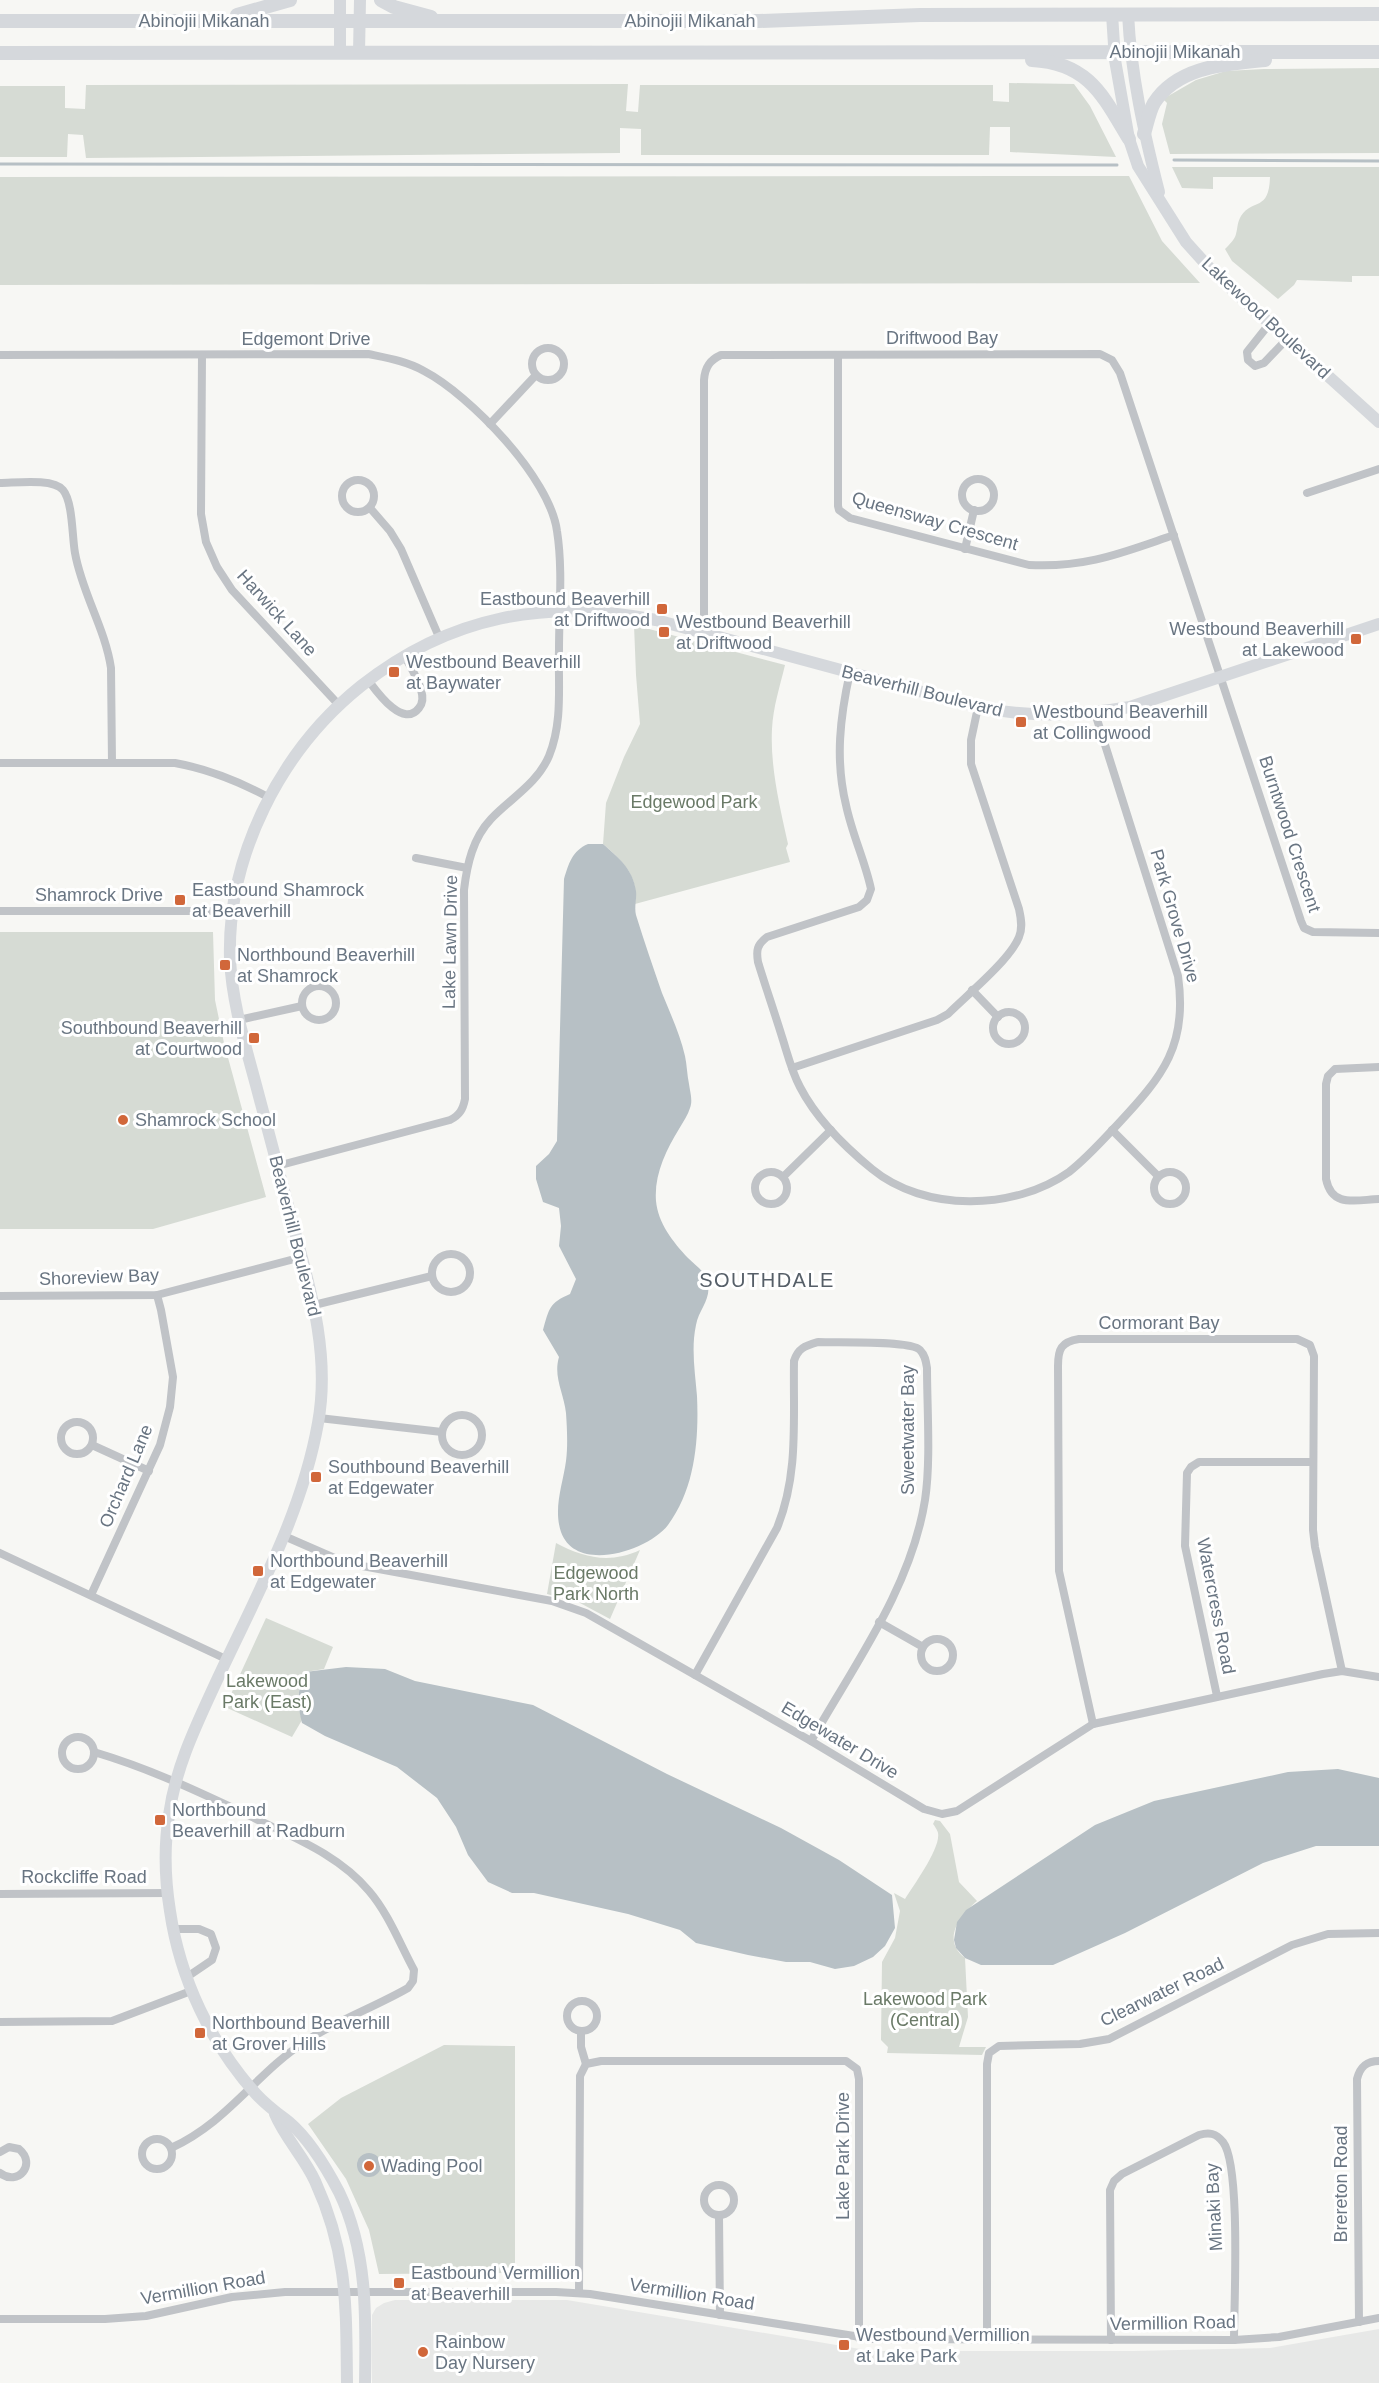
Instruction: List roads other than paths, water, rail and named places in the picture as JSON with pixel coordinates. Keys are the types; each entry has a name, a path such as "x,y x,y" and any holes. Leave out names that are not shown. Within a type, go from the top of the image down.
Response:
{"main road":[{"path":"217,20 290,0"},
{"path":"381,0 445,21"},
{"name":"Abinojii Mikanah","path":"0,21 759,21 920,15 1379,14"},
{"path":"989,52 1027,60 1047,61 1078,71 1104,97 1129,139"},
{"path":"1144,134 1153,104 1167,87 1188,75 1210,66 1334,52"},
{"name":"Abinojii Mikanah","path":"0,54 1379,52"}],"street":[{"path":"340,0 340,53"},
{"path":"360,0 360,53"},
{"name":"Lakewood Boulevard","path":"1112,14 1115,52 1129,139 1138,166 1186,242 1202,260 1379,422"},
{"name":"Lakewood Boulevard","path":"1128,14 1130,52 1144,134 1162,205"},
{"path":"1270,323 1247,352 1248,360 1255,366 1264,363 1287,339"},
{"name":"Edgemont Drive","path":"0,355 368,354 395,359 423,370 444,383 490,424 538,482 549,504 557,530 559,610"},
{"name":"Driftwood Bay","path":"705,634 704,380 707,366 713,359 722,355 1100,354 1112,360 1120,373 1221,677"},
{"name":"Harwick Lane","path":"202,355 201,514 206,542 217,567 232,590 338,704"},
{"name":"Queensway Crescent","path":"838,355 837,500 839,510 850,518 1029,565 1057,567 1112,556 1174,534"},
{"path":"490,424 536,375"},
{"path":"1307,493 1379,469"},
{"path":"354,480 365,481 369,484 374,493 370,508 354,512 345,507 341,496 345,486 354,480"},
{"path":"0,483 49,483 62,488 68,498 72,536 80,576 108,652 111,668 112,763"},
{"path":"370,508 390,531 401,549 439,637"},
{"path":"965,549 974,510"},
{"name":"Beaverhill Boulevard","path":"365,2383 364,2292 353,2230 340,2194 309,2146 289,2123 275,2114 251,2089 208,2027 187,1977 173,1929 168,1893 166,1836 169,1809 186,1748 284,1536 306,1479 319,1418 323,1363 314,1305 239,1020 230,957 233,911 241,871 268,797 306,740 338,704 368,681 404,655 439,637 468,626 506,616 559,610 620,613 656,620 978,707 1007,713 1042,715 1095,713 1130,707 1379,624"},
{"name":"Lake Lawn Drive","path":"277,1166 450,1120 463,1109 465,1099 465,890 467,868 474,845 489,821 537,776 548,759 558,720 559,610"},
{"path":"368,681 394,709 403,715 412,714 420,708 421,690 404,655"},
{"name":"Park Grove Drive","path":"850,672 840,724 841,780 846,806 871,889 867,900 859,907 767,937 759,944 756,951 792,1068 801,1089 831,1130 873,1170 896,1184 944,1199 972,1200 1015,1196 1037,1189 1069,1172 1149,1092 1170,1058 1179,1030 1181,996 1178,976 1095,713"},
{"name":"Burntwood Crescent","path":"1221,677 1304,928 1323,934 1379,933"},
{"path":"792,1068 937,1020 948,1014 1013,950 1020,935 1021,921 971,764 971,740 978,707"},
{"path":"0,763 175,763 199,767 220,774 268,797"},
{"path":"416,858 467,868"},
{"name":"Shamrock Drive","path":"0,911 233,911"},
{"path":"318,986 329,989 335,999 335,1010 328,1018 317,1020 308,1015 302,1006 304,995 308,990 318,986"},
{"path":"972,990 998,1017"},
{"path":"239,1020 302,1006"},
{"path":"1379,1067 1335,1069 1328,1076 1326,1084 1328,1191 1334,1197 1345,1200 1379,1199"},
{"path":"783,1177 831,1130"},
{"path":"1112,1130 1158,1176"},
{"path":"444,1254 458,1254 464,1258 470,1269 469,1281 461,1290 455,1292 438,1287 432,1276 434,1263 444,1254"},
{"name":"Shoreview Bay","path":"0,1296 156,1295 302,1257"},
{"path":"314,1305 432,1276"},
{"name":"Orchard Lane","path":"91,1595 149,1471 163,1436 170,1407 173,1377 164,1320 156,1295"},
{"name":"Cormorant Bay","path":"1094,1724 1059,1571 1058,1352 1061,1346 1068,1341 1079,1339 1297,1339 1310,1345 1314,1356 1312,1462 1315,1547 1342,1671"},
{"name":"Sweetwater Bay","path":"695,1675 777,1528 785,1509 791,1485 793,1461 794,1361 797,1352 804,1346 818,1342 905,1344 920,1350 926,1359 925,1498 910,1559 900,1585 811,1741"},
{"path":"464,1415 478,1423 482,1438 474,1451 459,1455 446,1447 442,1432 450,1419 464,1415"},
{"path":"319,1418 442,1432"},
{"path":"92,1445 149,1471"},
{"name":"Watercress Road","path":"1217,1696 1185,1546 1187,1473 1199,1462 1312,1462"},
{"name":"Edgewater Drive","path":"284,1536 346,1563 570,1606 811,1741 924,1809 942,1815 957,1811 1094,1724 1342,1671 1379,1677"},
{"path":"0,1553 226,1659"},
{"path":"879,1622 923,1647"},
{"path":"94,1752 177,1781 321,1850 346,1868 369,1891 384,1913 414,1970 413,1981 408,1988 307,2041 204,2130 171,2148"},
{"name":"Rockcliffe Road","path":"0,1894 168,1893"},
{"path":"173,1929 199,1929 211,1934 216,1948 212,1960 187,1977"},
{"name":"Clearwater Road","path":"987,2340 987,2064 989,2053 993,2049 1008,2045 1080,2044 1109,2039 1292,1945 1328,1934 1379,1933"},
{"path":"0,2022 112,2021 191,1990"},
{"path":"579,2293 580,2076 586,2064 581,2047 581,2031"},
{"name":"Lake Park Drive","path":"586,2064 601,2061 846,2061 853,2065 860,2079 859,2338"},
{"name":"Brereton Road","path":"1359,2322 1357,2079 1359,2069 1364,2064 1379,2061"},
{"name":"Beaverhill Boulevard","path":"275,2114 281,2129 314,2178 336,2235 346,2292 347,2383"},
{"name":"Minaki Bay","path":"1111,2340 1110,2190 1114,2181 1122,2174 1208,2132 1224,2142 1233,2182 1234,2340"},
{"path":"0,2152 9,2147 19,2149 27,2162 24,2172 17,2177 7,2177 0,2173"},
{"path":"719,2216 720,2315"},
{"name":"Vermillion Road","path":"0,2319 105,2319 146,2316 232,2297 285,2292 579,2293 859,2338 1234,2340 1279,2337 1379,2318"}],"waterway":[{"path":"1174,160 1379,161"},
{"path":"0,164 1117,165"}],"place":[{"name":"Eastbound Beaverhill at Driftwood","path":"662,609"},
{"name":"Westbound Beaverhill at Driftwood","path":"664,632"},
{"name":"Westbound Beaverhill at Lakewood","path":"1356,639"},
{"name":"Westbound Beaverhill at Baywater","path":"394,672"},
{"name":"Westbound Beaverhill at Collingwood","path":"1021,722"},
{"name":"Eastbound Shamrock at Beaverhill","path":"180,900"},
{"name":"Northbound Beaverhill at Shamrock","path":"225,965"},
{"name":"Southbound Beaverhill at Courtwood","path":"254,1038"},
{"name":"Shamrock School","path":"123,1120"},
{"name":"Southbound Beaverhill at Edgewater","path":"316,1477"},
{"name":"Northbound Beaverhill at Edgewater","path":"258,1571"},
{"name":"Northbound Beaverhill at Radburn","path":"160,1820"},
{"name":"Northbound Beaverhill at Grover Hills","path":"200,2033"},
{"name":"Wading Pool","path":"369,2166"},
{"name":"Eastbound Vermillion at Beaverhill","path":"399,2283"},
{"name":"Westbound Vermillion at Lake Park","path":"844,2345"},
{"name":"Rainbow Day Nursery","path":"423,2352"}],"district":[{"name":"SOUTHDALE","path":"767,1280"}],"park label":[{"name":"Edgewood Park","path":"694,802"},
{"name":"Edgewood Park North","path":"596,1583"},
{"name":"Lakewood Park (East)","path":"267,1691"},
{"name":"Lakewood Park (Central)","path":"925,2009"}]}
